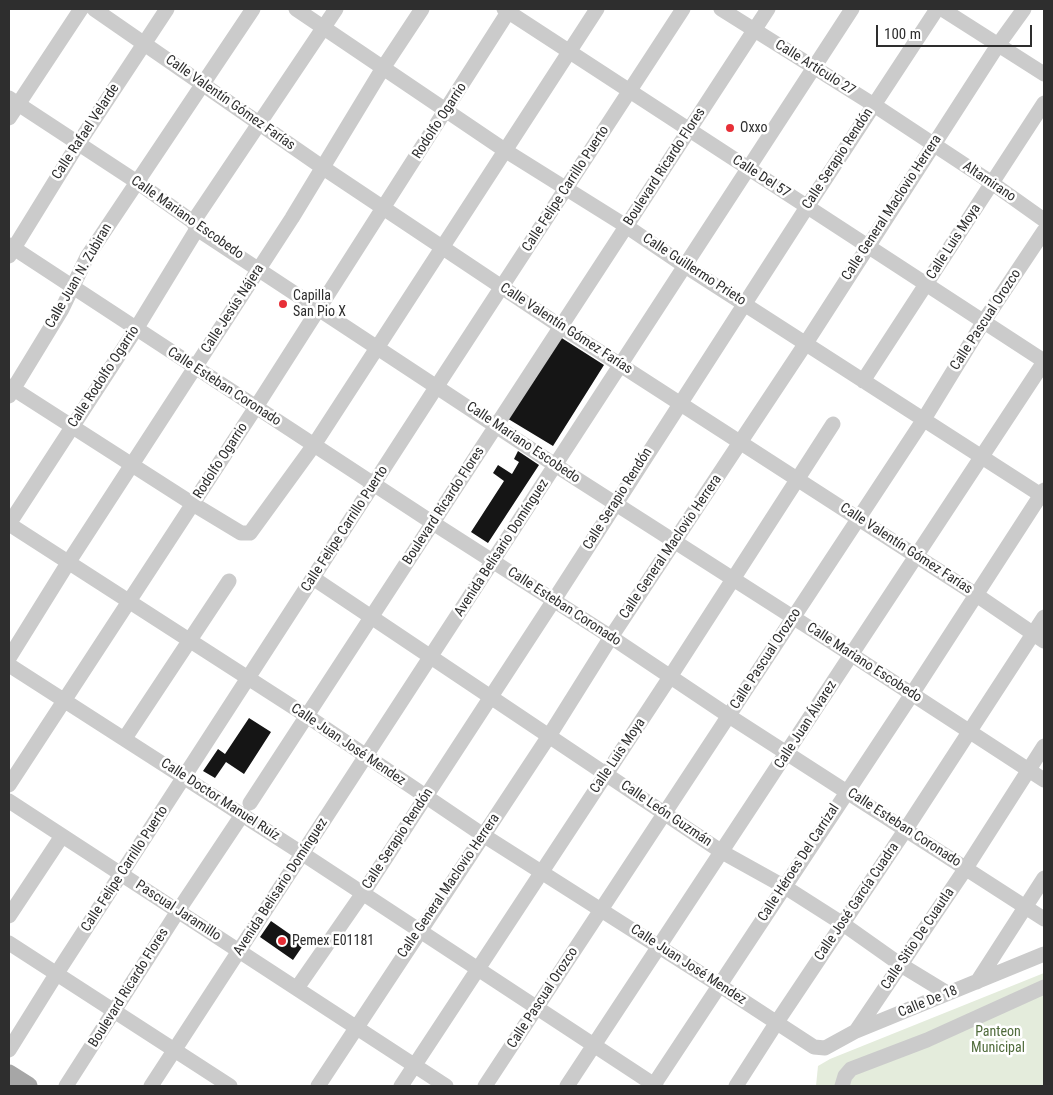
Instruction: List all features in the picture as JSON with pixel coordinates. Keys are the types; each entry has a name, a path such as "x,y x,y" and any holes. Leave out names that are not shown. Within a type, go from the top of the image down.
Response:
{"main road":[{"path":"9,1074 28,1086"}],"street":[{"path":"9,118 13,102 81,9"},
{"name":"Calle Valentín Gómez Farías","path":"94,9 322,167 502,288 1039,637"},
{"name":"Calle Rafael Velarde","path":"10,250 167,9"},
{"name":"Calle Juan N. Zubiran","path":"10,390 72,288 87,257 252,9"},
{"name":"Calle Guillermo Prieto","path":"296,9 506,151 626,226 982,457 1043,494"},
{"name":"Calle Rodolfo Ogarrio","path":"9,524 136,329 195,226 259,123 336,9"},
{"name":"Calle Jesús Nájera","path":"9,658 68,563 259,269 383,68 422,9"},
{"path":"10,390 132,464 193,504 241,532 248,534 252,532 314,445 598,9"},
{"name":"Calle Felipe Carrillo Puerto","path":"9,1050 121,874 683,9"},
{"name":"Calle Artículo 27","path":"721,9 933,144"},
{"name":"Boulevard Ricardo Flores","path":"66,1086 178,911 768,9"},
{"name":"Avenida Belisario Domínguez","path":"151,1086 304,854 852,9"},
{"name":"Calle Serapio Rendón","path":"297,988 363,893 807,206 937,9"},
{"path":"942,9 1044,74"},
{"name":"Calle General Maclovio Herrera","path":"318,1086 419,930 549,736 611,637 806,343 933,144 1024,9"},
{"name":"Calle Del 57","path":"508,10 927,283 1044,362"},
{"name":"Rodolfo Ogarrio","path":"9,784 384,209 508,10"},
{"name":"Calle Mariano Escobedo","path":"13,102 136,182 195,226 555,465 1044,780"},
{"name":"Calle Luis Moya","path":"863,380 1044,103"},
{"name":"Altamirano","path":"933,144 1044,220"},
{"name":"Calle Pascual Orozco","path":"485,1086 924,419 984,321 1044,231"},
{"name":"Calle Esteban Coronado","path":"10,250 136,329 611,637 787,754 906,828 1044,919"},
{"name":"Calle Juan Álvarez","path":"567,1086 1044,362"},
{"name":"Calle Luis Moya","path":"401,1086 479,970 834,424"},
{"name":"Calle Héroes Del Carrizal","path":"654,1086 719,984 912,694 975,594 1043,494"},
{"name":"Calle Juan José Mendez","path":"9,524 307,716 541,872 660,946 814,1047"},
{"name":"Calle León Guzmán","path":"314,578 722,852 785,887 843,924 901,965 947,993"},
{"path":"125,738 229,581"},
{"name":"Calle José García Cuadra","path":"736,1086 970,732 1039,637 1044,617"},
{"name":"Calle Doctor Manuel Ruíz","path":"9,665 184,777 246,809 304,854 654,1086"},
{"name":"Calle Sitio De Cuautla","path":"856,1031 966,868 1044,746"},
{"name":"Pascual Jaramillo","path":"9,802 446,1086"},
{"path":"9,916 62,836"},
{"path":"977,982 1044,878"},
{"path":"9,943 230,1086"},
{"name":"Calle De 18","path":"814,1047 825,1048 856,1031 1044,954"},
{"path":"842,1086 845,1076 851,1069 952,1029 1044,987"}],"green space":[{"name":"Panteon Municipal","path":"1044,973 1044,1086 816,1086 818,1066 830,1059"}],"building":[{"path":"557,335 604,365 553,446 505,417"},
{"path":"518,451 539,465 488,543 471,532 504,481 493,473 498,465 512,474 519,462 514,459"},
{"path":"249,718 271,732 244,774 226,762 215,778 203,771 218,749 225,754"},
{"name":"Pemex E01181","path":"271,921 304,944 293,960 260,937"}],"place":[{"name":"Oxxo","path":"730,128"},
{"name":"Capilla San Pio X","path":"283,304"},
{"name":"Pemex E01181","path":"282,941"}]}
